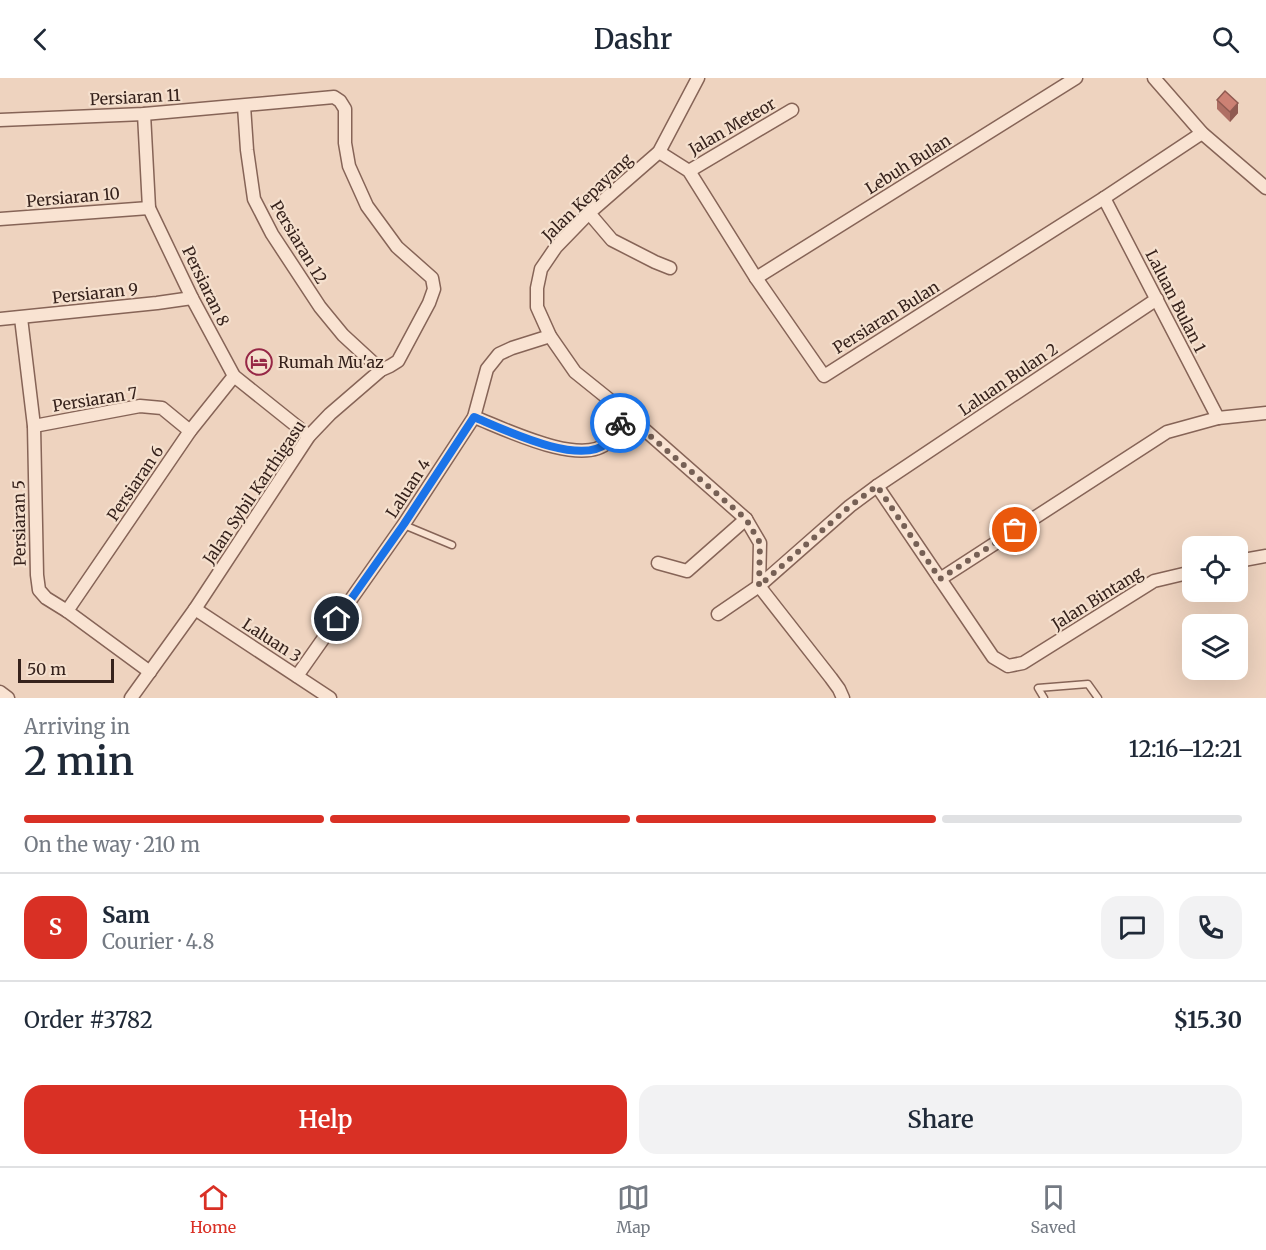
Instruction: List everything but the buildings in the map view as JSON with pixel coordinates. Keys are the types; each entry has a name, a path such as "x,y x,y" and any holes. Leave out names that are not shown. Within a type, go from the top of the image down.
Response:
{"street":[{"name":"Jalan Kepayang","path":"698,78 659,152 589,213 556,247 541,269 537,288 537,308 550,336 575,372 746,519 760,543 759,586"},
{"name":"Lebuh Bulan","path":"756,278 1076,78"},
{"path":"1154,78 1202,133 1266,188"},
{"name":"Persiaran 11","path":"0,120 144,114 333,97 340,101 345,109 345,143 349,166 368,206 397,247 432,279 434,289"},
{"name":"Persiaran 12","path":"244,106 254,199 320,308 343,335 381,370"},
{"name":"Jalan Meteor","path":"689,171 792,110"},
{"name":"Persiaran 8","path":"144,114 149,208 192,298 234,376 309,436"},
{"name":"Persiaran Bulan","path":"659,152 689,171 756,278 824,376 1202,133"},
{"name":"Laluan Bulan 1","path":"1104,198 1218,418"},
{"name":"Persiaran 10","path":"0,219 149,208"},
{"path":"589,213 612,240 670,268"},
{"name":"Jalan Sybil Karthigasu","path":"131,698 195,609 309,436 330,414 381,370 398,361 434,289"},
{"name":"Persiaran 9","path":"0,319 192,298"},
{"name":"Laluan Bulan 2","path":"718,614 759,586 850,506 877,486 1157,299"},
{"name":"Persiaran 5","path":"21,318 34,426 39,590 46,598 68,611 150,672"},
{"name":"Laluan 4","path":"297,676 404,524 474,417 487,369 499,354 550,336"},
{"name":"Persiaran 6","path":"68,611 190,431 234,376"},
{"name":"Persiaran 7","path":"34,426 140,406 162,408 190,431"},
{"path":"877,486 940,579 1167,432 1218,418 1266,414"},
{"path":"474,417 528,439 565,450 591,450 608,442 626,415"},
{"path":"657,563 687,571 746,519"},
{"path":"1248,559 1266,556"},
{"name":"Jalan Bintang","path":"940,579 993,657 1008,666 1023,663 1154,581 1182,574"},
{"path":"759,586 831,678 843,698"},
{"name":"Laluan 3","path":"195,609 330,698"},
{"path":"0,693 8,698"}],"lane":[{"path":"404,524 452,545"},
{"path":"1044,698 1038,688 1088,684 1098,698"}],"way so far":[{"path":"620,423 626,415 746,519 760,543 759,586 850,506 877,486 940,579 1015,530"}],"place":[{"name":"Rumah Mu'az","path":"259,362"}],"route":[{"path":"337,619 404,524 474,417 528,439 565,450 591,450 601,447 608,442 620,423"}]}
